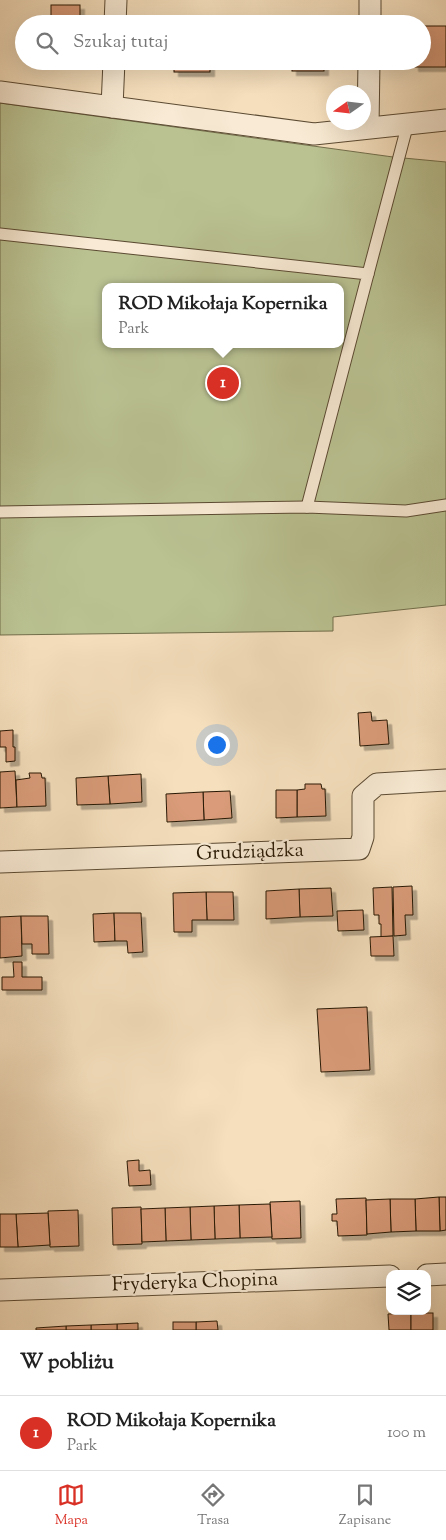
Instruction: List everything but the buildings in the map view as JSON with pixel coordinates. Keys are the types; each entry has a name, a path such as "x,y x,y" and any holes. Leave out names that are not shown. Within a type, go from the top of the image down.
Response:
{"street":[{"path":"115,15 116,0"},
{"path":"370,0 370,15"},
{"path":"112,107 114,70"},
{"path":"369,70 369,85"},
{"path":"0,92 314,134 345,130"},
{"path":"371,127 446,120"},
{"name":"Grudziądzka","path":"0,862 359,849 363,837 363,796 377,784 446,780"},
{"path":"431,1275 446,1274"},
{"name":"Fryderyka Chopina","path":"0,1290 386,1276"}],"lane":[{"path":"307,507 408,123"},
{"path":"0,234 368,274"},
{"path":"0,512 307,507 406,511 446,505"}],"green space":[{"path":"0,103 393,157 446,162 446,605 333,617 333,631 0,635"}],"place":[{"name":"ROD Mikołaja Kopernika","path":"223,383"}]}
